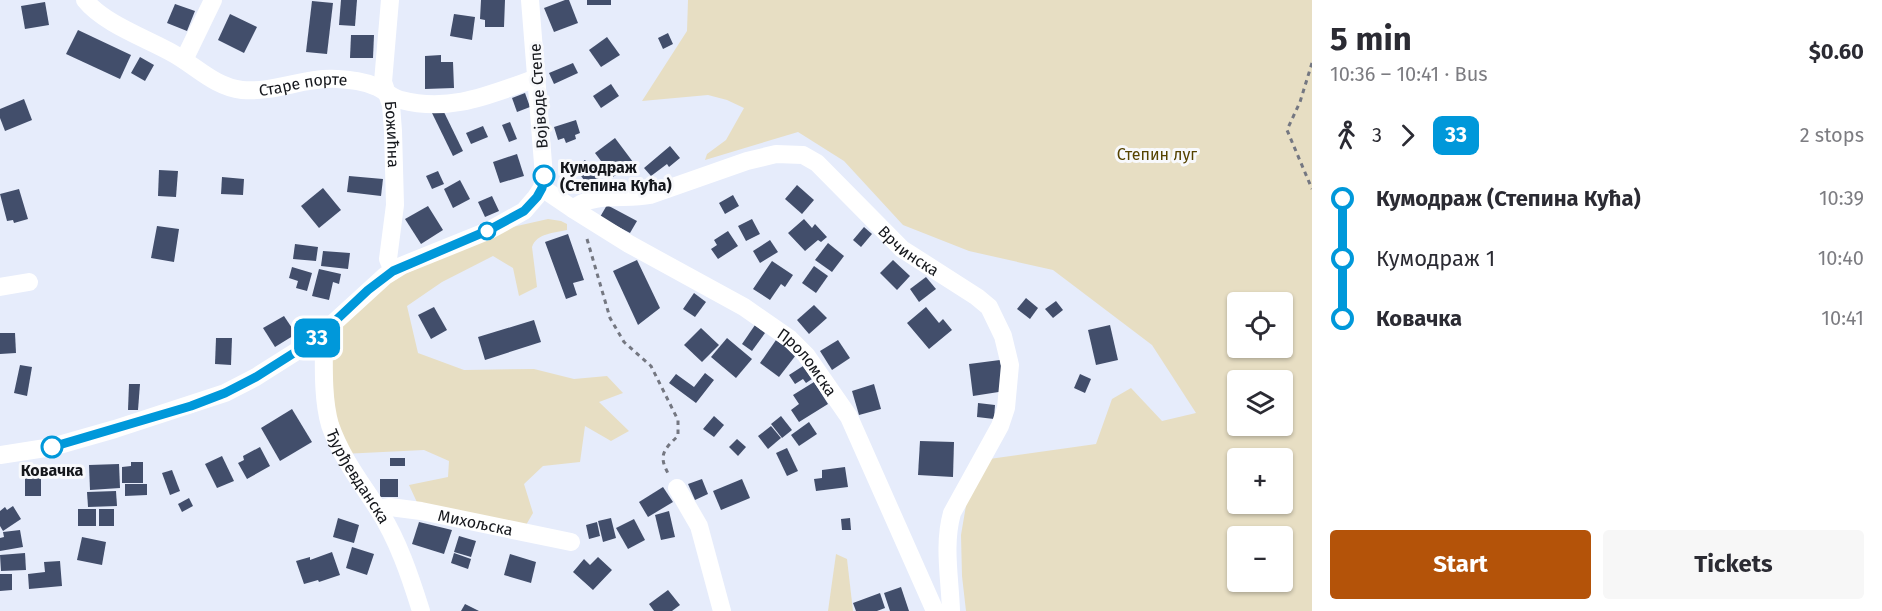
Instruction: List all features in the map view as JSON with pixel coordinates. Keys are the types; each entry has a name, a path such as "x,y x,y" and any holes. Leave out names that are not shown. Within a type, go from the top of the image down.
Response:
{"street":[{"name":"Старе порте","path":"86,0 107,19 184,60 210,79 241,90 271,89 327,78 362,82 380,88 396,98 418,103 459,104 537,78"},
{"path":"184,60 213,0"},
{"name":"Божићна","path":"390,0 383,82 391,105 395,170 393,230 388,259 393,271"},
{"name":"Војводе Степе","path":"530,0 544,167 542,188"},
{"name":"Врчинска","path":"573,209 579,203 588,200 637,198 650,195 747,161 776,154 803,155 817,164 902,249 961,286 989,307 1003,336 1008,356 1009,394 1000,426 952,513 947,541 951,611"},
{"path":"0,455 52,447 191,406 225,393 256,377 307,345 393,271 510,219 532,203 542,188 573,209"},
{"name":"Проломска","path":"573,209 629,244 744,307 790,339 806,355 849,417 935,611"},
{"path":"0,287 29,282"},
{"name":"Ђурђевданска","path":"324,332 325,386 329,422 342,456 378,509 400,552 421,611"},
{"path":"677,488 699,526 722,611"},
{"name":"Михољска","path":"378,509 390,507 420,511 571,542"}],"path":[{"path":"1312,63 1300,102 1287,130 1312,189"},
{"path":"595,223 585,235 610,318 624,342 651,366 678,420 678,436 664,448 662,463 677,488"}],"green space":[{"name":"Степин луг","path":"688,0 1312,0 1312,611 966,611 961,535 970,482 982,460 1096,444 1112,399 1131,388 1162,421 1196,413 1152,345 1053,270 969,251 903,225 844,161 798,132 705,160 707,154 726,140 744,108 727,100 708,95 642,101 687,31"},
{"path":"548,219 567,224 567,230 546,234 534,242 532,247 537,287 519,296 513,268 493,256 442,282 407,306 418,353 464,370 534,369 574,379 607,376 623,393 599,402 629,431 611,441 585,426 580,462 543,466 524,484 533,513 522,532 421,511 409,485 448,477 449,461 424,450 342,454 329,422 329,339 361,303 398,277 504,229"},
{"path":"836,554 847,559 853,611 828,611"}],"building":[{"path":"341,0 357,0 355,26 339,25"},
{"path":"481,0 505,0 504,27 485,27 485,20 480,19"},
{"path":"569,0 578,23 554,32 544,8"},
{"path":"587,0 611,0 611,5 587,5"},
{"path":"312,1 333,3 327,54 306,52"},
{"path":"45,2 49,25 25,29 21,6"},
{"path":"175,4 195,11 187,31 167,23"},
{"path":"230,14 257,27 244,53 218,40"},
{"path":"454,14 475,17 472,40 450,36"},
{"path":"78,30 131,55 120,79 66,54"},
{"path":"668,33 673,44 663,49 658,38"},
{"path":"351,35 374,35 373,58 350,58"},
{"path":"607,37 620,55 601,67 589,50"},
{"path":"441,55 441,62 453,62 454,88 425,89 425,56"},
{"path":"140,57 154,65 145,81 131,73"},
{"path":"573,63 578,73 554,84 549,73"},
{"path":"611,84 619,96 601,108 593,96"},
{"path":"525,93 530,107 517,112 512,98"},
{"path":"24,99 32,120 5,131 0,118 0,109"},
{"path":"442,108 463,151 453,156 432,113"},
{"path":"576,120 580,133 575,135 576,139 566,143 564,138 558,140 554,127"},
{"path":"510,122 517,139 509,142 502,125"},
{"path":"483,126 488,137 471,144 466,133"},
{"path":"615,138 633,162 613,177 595,153"},
{"path":"670,146 680,158 669,167 667,164 651,176 644,168"},
{"path":"517,154 524,176 500,183 493,162"},
{"path":"585,160 591,168 595,164 603,175 588,186 575,167"},
{"path":"159,170 178,171 176,197 158,196"},
{"path":"438,171 444,184 432,189 426,176"},
{"path":"349,176 383,179 381,196 347,192"},
{"path":"222,177 244,179 243,195 221,194"},
{"path":"460,180 470,199 453,208 444,189"},
{"path":"797,185 814,200 802,214 785,199"},
{"path":"323,188 341,210 319,228 301,206"},
{"path":"19,189 28,219 14,223 13,220 7,221 0,194"},
{"path":"733,195 739,206 725,214 719,203"},
{"path":"492,196 499,211 485,217 478,202"},
{"path":"607,205 637,221 630,233 600,217"},
{"path":"428,206 443,230 421,244 405,219"},
{"path":"752,219 760,234 746,241 738,226"},
{"path":"804,219 812,228 815,224 827,237 821,242 818,240 805,251 788,233"},
{"path":"157,226 179,229 174,262 151,258"},
{"path":"864,227 872,234 861,247 853,240"},
{"path":"728,231 738,246 718,259 711,249 717,245 714,240"},
{"path":"568,234 584,280 573,283 577,295 566,299 545,242"},
{"path":"770,240 778,252 760,263 753,251"},
{"path":"828,243 844,256 832,272 815,260"},
{"path":"295,244 318,247 316,261 293,259"},
{"path":"323,251 350,253 348,269 321,266"},
{"path":"637,260 660,308 638,325 613,271"},
{"path":"893,260 910,276 897,290 880,273"},
{"path":"772,261 793,275 785,287 781,284 770,300 753,289"},
{"path":"814,266 828,276 816,293 802,283"},
{"path":"292,267 312,273 307,291 296,288 298,281 289,278"},
{"path":"319,269 341,274 339,284 333,282 329,300 312,296"},
{"path":"926,277 936,289 919,302 910,289"},
{"path":"694,293 706,302 695,317 683,309"},
{"path":"1026,298 1038,308 1030,319 1017,309"},
{"path":"1056,301 1063,310 1053,318 1045,309"},
{"path":"814,305 827,318 809,334 797,320"},
{"path":"434,307 447,330 431,339 418,315"},
{"path":"926,307 939,323 943,319 952,330 929,349 907,323"},
{"path":"284,316 296,334 275,347 263,328"},
{"path":"534,320 541,342 485,360 478,337"},
{"path":"755,325 765,333 752,351 742,344"},
{"path":"1110,325 1118,360 1096,365 1088,330"},
{"path":"701,328 719,345 702,362 684,345"},
{"path":"0,333 15,333 16,353 0,354"},
{"path":"216,338 232,338 231,365 215,364"},
{"path":"727,338 752,359 736,378 711,357"},
{"path":"776,340 796,355 779,377 760,363"},
{"path":"838,340 850,358 832,370 820,351"},
{"path":"1000,360 1005,391 973,396 969,364"},
{"path":"20,365 32,367 27,396 14,393"},
{"path":"803,366 812,379 806,383 803,379 795,384 789,375"},
{"path":"705,373 714,380 696,403 669,383 676,374 694,387"},
{"path":"1080,374 1091,379 1085,393 1074,388"},
{"path":"814,382 828,404 799,422 791,410 799,404 793,395"},
{"path":"129,384 140,384 138,410 128,410"},
{"path":"874,384 881,409 859,415 852,391"},
{"path":"978,403 995,405 994,419 977,417"},
{"path":"292,409 312,442 280,461 261,428"},
{"path":"714,416 724,425 714,437 703,429"},
{"path":"781,416 792,430 782,438 771,424"},
{"path":"809,422 817,434 799,446 791,435"},
{"path":"771,426 781,438 768,449 758,436"},
{"path":"737,439 746,447 738,456 729,447"},
{"path":"920,441 954,442 953,477 918,475"},
{"path":"260,447 270,466 247,479 238,463 244,460 243,456"},
{"path":"787,448 798,471 787,476 776,453"},
{"path":"222,456 234,481 217,488 205,464"},
{"path":"390,458 405,458 405,466 390,466"},
{"path":"131,462 143,462 143,483 122,483 122,467 131,466"},
{"path":"119,464 120,488 90,490 89,465"},
{"path":"845,467 848,487 816,491 814,479 822,478 822,470"},
{"path":"172,470 180,491 170,495 162,473"},
{"path":"25,473 41,473 41,496 25,496"},
{"path":"380,479 398,479 398,497 380,497"},
{"path":"702,479 708,494 695,500 688,484"},
{"path":"742,479 750,498 721,510 713,491"},
{"path":"125,484 147,484 147,495 125,496"},
{"path":"663,487 673,502 648,517 639,502"},
{"path":"116,491 117,506 88,507 87,492"},
{"path":"189,498 193,506 182,512 178,504"},
{"path":"13,506 21,519 3,531 0,526 0,511 5,507 7,510"},
{"path":"78,509 96,509 96,526 78,526"},
{"path":"99,509 114,509 114,526 99,526"},
{"path":"669,511 675,537 661,540 655,515"},
{"path":"338,518 359,525 354,543 333,537"},
{"path":"611,518 616,538 603,542 598,521"},
{"path":"850,518 851,530 842,530 841,519"},
{"path":"634,519 645,540 628,549 616,528"},
{"path":"419,522 452,530 444,554 412,544"},
{"path":"597,522 600,536 589,539 586,525"},
{"path":"20,530 23,547 0,551 0,538 4,537 3,532"},
{"path":"459,536 476,541 471,557 454,552"},
{"path":"82,537 106,542 102,565 77,560"},
{"path":"352,547 374,554 367,575 346,568"},
{"path":"332,552 340,575 304,584 296,561 310,557 310,560"},
{"path":"25,553 26,570 1,571 0,555"},
{"path":"454,553 471,559 468,569 451,563"},
{"path":"510,554 536,562 531,583 504,575"},
{"path":"598,557 612,570 593,590 573,572 584,559 590,565"},
{"path":"60,561 62,586 29,589 28,574 45,572 44,562"},
{"path":"0,574 12,574 12,590 0,591"},
{"path":"901,587 909,611 890,611 884,593"},
{"path":"668,590 680,605 672,611 654,611 649,604"},
{"path":"880,593 885,608 877,611 856,611 853,603"},
{"path":"465,604 479,611 461,611"}],"bus line":[{"name":"33","path":"52,447 191,406 225,393 256,377 316,339 379,280 401,266 460,243 524,211 537,197 542,188 544,176"}],"place":[{"name":"Кумодраж (Степина Кућа)","path":"544,176"},
{"name":"Ковачка","path":"52,447"}]}
